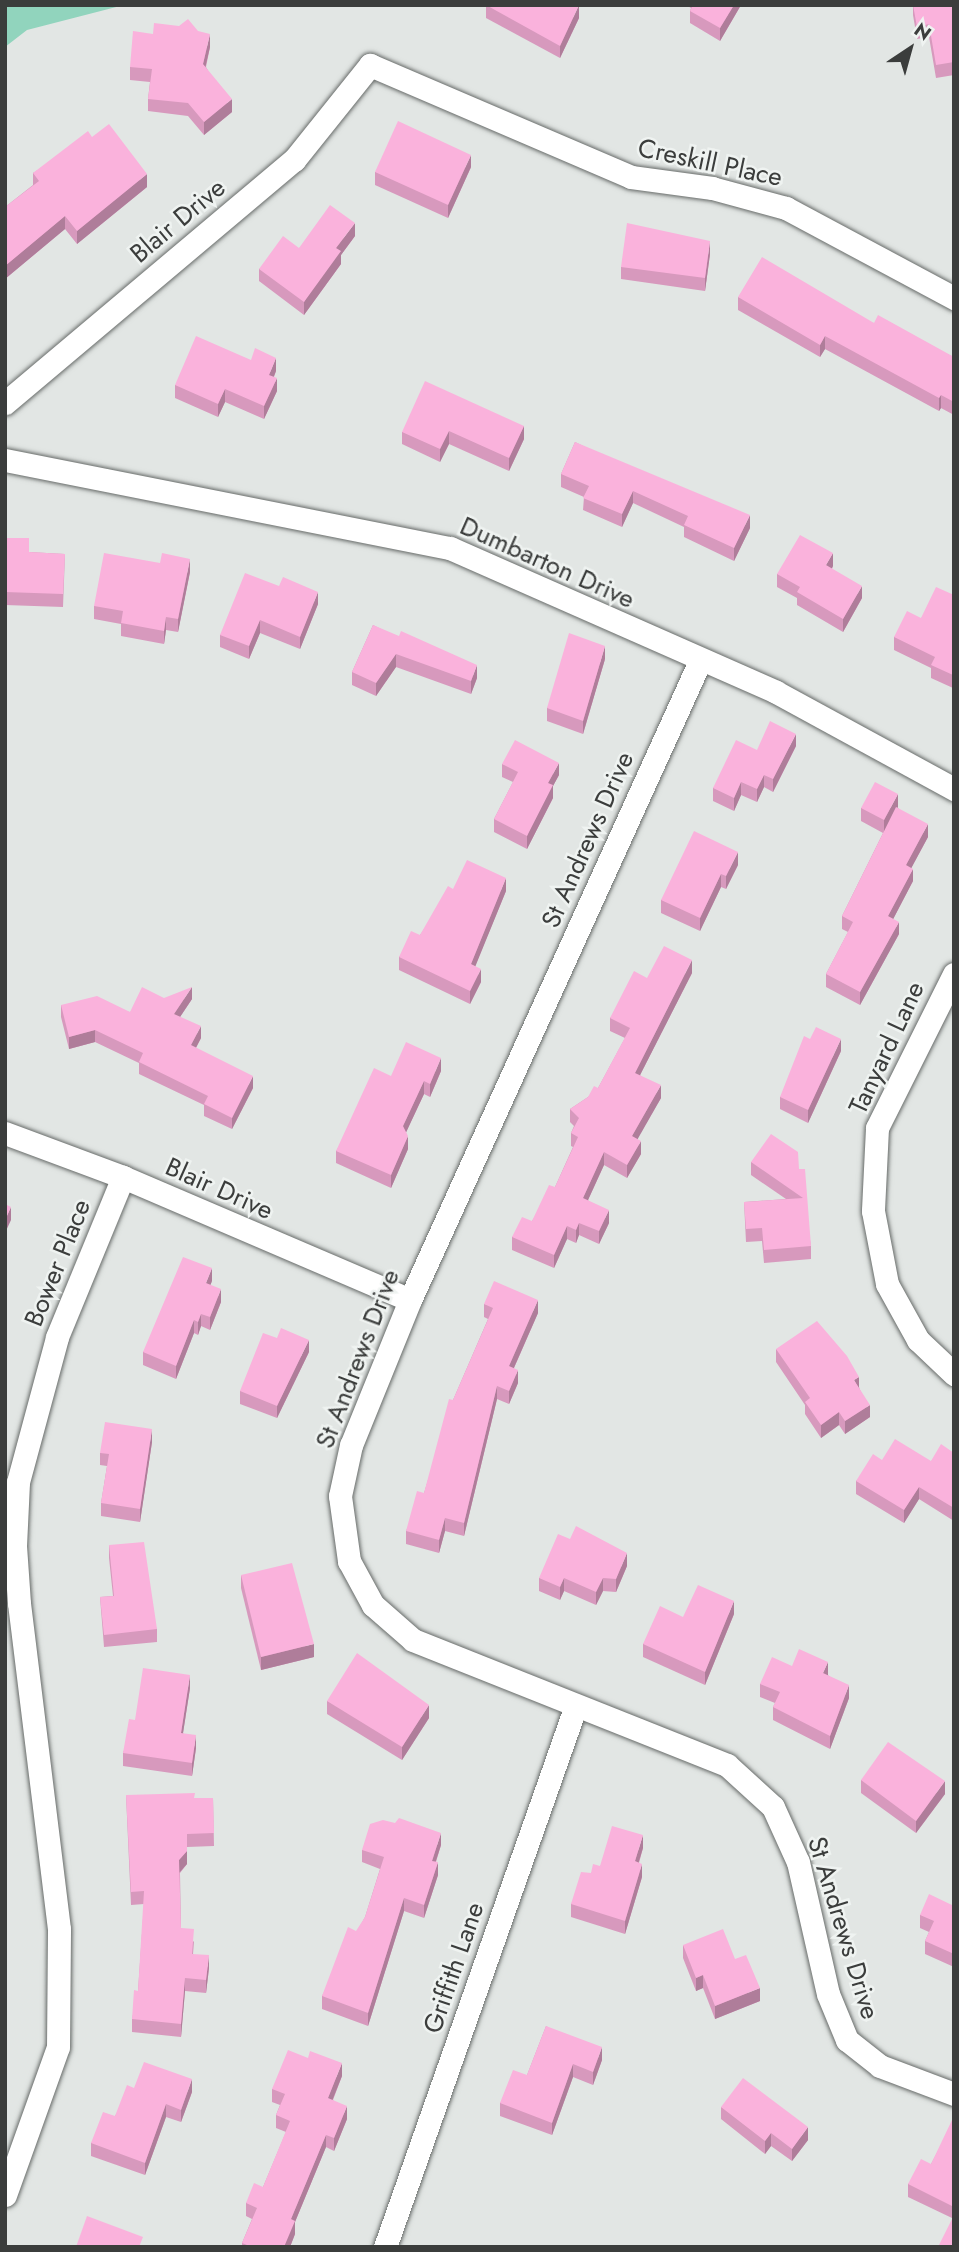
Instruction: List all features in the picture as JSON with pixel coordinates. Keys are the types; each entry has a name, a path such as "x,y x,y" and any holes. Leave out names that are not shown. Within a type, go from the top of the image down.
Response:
{"street":[{"name":"Creskill Place","path":"370,65 631,177 712,188 786,208 954,298"},
{"name":"Blair Drive","path":"5,403 295,160 370,65"},
{"name":"Dumbarton Drive","path":"5,460 450,548 700,661 776,692 954,789"},
{"name":"St Andrews Drive","path":"700,661 410,1300 351,1445 340,1496 349,1561 373,1605 412,1640 575,1708 727,1765 773,1807 798,1862 828,1994 847,2040 880,2066 954,2094"},
{"name":"Tanyard Lane","path":"954,974 877,1128 873,1211 887,1284 918,1340 954,1374"},
{"name":"Blair Drive","path":"5,1133 123,1177 410,1300"},
{"name":"Bower Place","path":"5,2195 58,2048 58,1929 19,1603 15,1546 18,1482 57,1337 123,1177"},
{"name":"Griffith Lane","path":"385,2247 575,1708"}],"green space":[{"path":"5,5 124,5 27,30 5,47"}],"building":[{"path":"486,5 579,5 560,46"},
{"path":"693,5 734,5 720,28 690,11"},
{"path":"913,5 954,5 954,62 936,65 929,24 917,27"},
{"path":"188,19 198,31 210,34 203,64 232,99 204,122 188,103 148,99 152,69 130,67 133,31 153,34 154,23 179,26"},
{"path":"398,121 471,155 448,205 375,172"},
{"path":"109,124 147,174 77,231 65,216 5,266 5,207 39,181 33,173 88,131 92,137"},
{"path":"330,205 355,223 336,248 341,251 304,302 259,269 283,236 299,248"},
{"path":"627,223 710,241 705,278 621,267"},
{"path":"762,257 874,323 878,315 954,357 954,402 941,395 939,398 825,336 820,345 738,297"},
{"path":"196,336 251,360 255,348 276,358 269,375 277,378 264,406 225,389 218,404 175,385"},
{"path":"425,381 524,426 509,458 449,431 440,449 402,432"},
{"path":"575,442 750,515 734,548 684,525 688,516 633,491 622,514 583,498 589,486 561,474"},
{"path":"800,535 833,553 826,565 862,586 843,619 797,592 800,587 777,574"},
{"path":"5,538 29,538 29,552 65,554 63,594 5,592"},
{"path":"104,553 160,563 162,553 190,559 178,619 166,617 164,631 121,623 123,611 94,606"},
{"path":"245,573 279,586 283,577 318,592 300,637 260,620 249,646 220,635"},
{"path":"936,587 954,595 953,675 931,665 935,657 894,637 907,611 921,618"},
{"path":"373,625 399,636 401,631 477,665 471,681 396,654 376,683 352,672"},
{"path":"569,633 605,646 583,721 547,708"},
{"path":"770,721 796,734 773,779 764,775 757,789 741,782 734,798 713,788 736,740 757,750"},
{"path":"515,740 559,763 548,783 553,785 527,836 494,819 518,772 502,764"},
{"path":"875,782 898,794 884,820 861,808"},
{"path":"896,807 928,824 906,865 913,869 888,916 899,922 860,992 826,974 853,922 842,916"},
{"path":"694,831 738,852 726,876 721,874 700,918 661,900"},
{"path":"467,860 506,878 471,964 481,969 470,991 399,957 411,931 420,935 448,886 453,889"},
{"path":"664,946 692,960 635,1073 661,1085 632,1136 641,1141 627,1165 604,1152 583,1198 609,1210 599,1231 579,1223 576,1230 567,1226 554,1255 512,1237 522,1217 532,1221 549,1185 555,1187 578,1137 571,1133 579,1118 570,1109 588,1097 594,1086 598,1088 630,1028 610,1018 634,971 647,978"},
{"path":"142,987 164,998 192,987 174,1014 201,1026 191,1045 253,1076 232,1118 204,1104 208,1096 139,1062 143,1053 95,1030 69,1037 61,1005 97,996 130,1012"},
{"path":"816,1027 841,1039 808,1110 780,1097 804,1036 810,1039"},
{"path":"406,1042 441,1058 430,1084 424,1081 403,1126 408,1136 391,1175 336,1151 374,1068 391,1076"},
{"path":"771,1134 798,1152 799,1169 805,1169 811,1246 764,1250 762,1228 746,1229 744,1202 803,1198 751,1162"},
{"path":"5,1204 11,1207 5,1220"},
{"path":"183,1257 212,1268 206,1283 221,1289 210,1317 201,1314 198,1322 194,1320 176,1366 143,1352"},
{"path":"494,1281 538,1300 509,1366 518,1370 509,1391 497,1386 464,1523 445,1518 439,1540 406,1531 417,1491 424,1493 449,1399 453,1400 493,1308 484,1304"},
{"path":"817,1321 847,1356 859,1377 854,1380 870,1405 845,1421 839,1412 821,1425 805,1402 810,1398 776,1349"},
{"path":"281,1328 309,1340 277,1406 240,1391 263,1333 277,1338"},
{"path":"105,1422 152,1429 140,1509 101,1503 109,1454 100,1453"},
{"path":"895,1439 931,1461 941,1444 954,1453 954,1508 919,1487 904,1510 856,1481 873,1454 882,1460"},
{"path":"576,1526 627,1553 616,1579 603,1578 596,1592 564,1578 560,1587 539,1578 558,1534 570,1539"},
{"path":"144,1542 157,1629 104,1635 100,1597 114,1596 109,1545"},
{"path":"292,1563 314,1644 261,1657 241,1575"},
{"path":"698,1585 734,1601 705,1672 643,1644 660,1606 683,1617"},
{"path":"799,1649 828,1662 823,1673 849,1685 830,1736 773,1707 780,1692 760,1684 772,1657 792,1666"},
{"path":"357,1653 429,1705 402,1747 327,1701"},
{"path":"143,1668 190,1675 181,1733 196,1735 192,1763 123,1753 129,1719 135,1720"},
{"path":"888,1742 945,1781 916,1821 861,1780"},
{"path":"195,1793 194,1798 213,1798 214,1833 187,1834 187,1851 179,1860 181,1928 194,1929 192,1954 209,1955 206,1980 185,1978 181,2024 132,2019 134,1990 138,1991 144,1891 131,1892 126,1795"},
{"path":"399,1818 441,1833 432,1861 438,1862 424,1905 404,1898 368,2013 322,1996 348,1927 356,1931 365,1917 384,1857 362,1850 370,1824 383,1820 395,1823"},
{"path":"612,1826 643,1835 635,1861 642,1864 625,1921 571,1904 581,1872 591,1873 593,1864 600,1866"},
{"path":"929,1894 954,1906 954,1954 925,1941 934,1921 920,1915"},
{"path":"723,1929 735,1959 746,1955 760,1988 715,2006 703,1975 696,1978 683,1945"},
{"path":"546,2026 602,2047 593,2072 573,2064 552,2123 500,2103 513,2070 527,2075"},
{"path":"288,2050 308,2058 310,2051 342,2063 328,2098 347,2106 334,2138 326,2135 291,2219 295,2221 284,2247 252,2247 242,2243 257,2208 246,2203 254,2183 263,2187 290,2121 276,2115 285,2094 272,2089"},
{"path":"144,2062 192,2079 181,2110 166,2104 145,2163 91,2143 103,2112 115,2116 127,2085 134,2088"},
{"path":"743,2078 808,2127 792,2149 771,2133 765,2141 721,2107"},
{"path":"952,2120 954,2207 908,2184 921,2159 931,2164"},
{"path":"954,2215 954,2247 938,2247"},
{"path":"87,2216 143,2237 139,2247 76,2247"}]}
